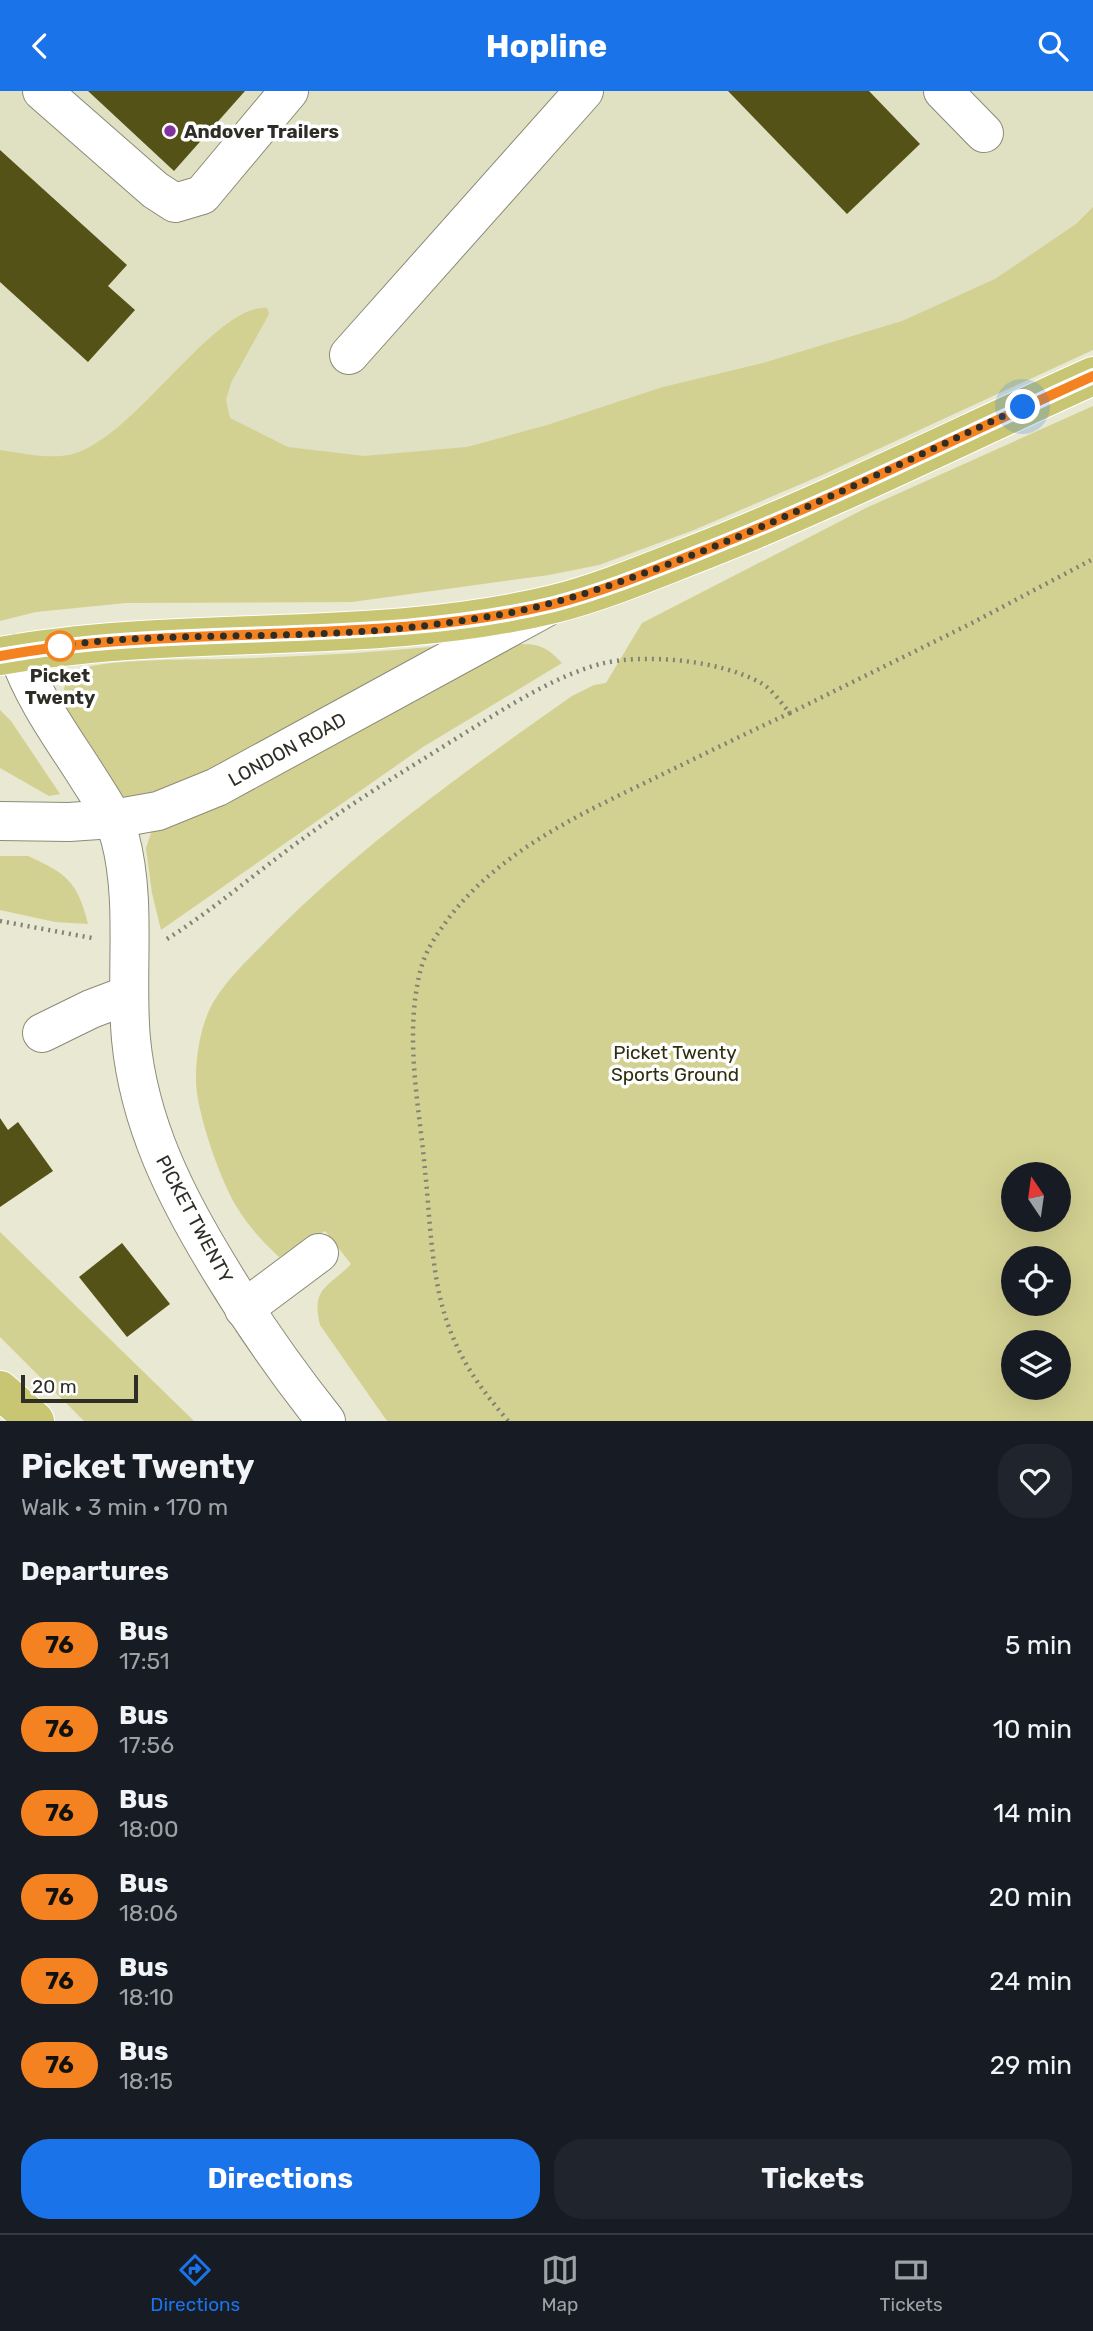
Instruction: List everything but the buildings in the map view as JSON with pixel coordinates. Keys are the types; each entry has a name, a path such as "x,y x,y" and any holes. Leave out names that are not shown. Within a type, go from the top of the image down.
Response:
{"main road":[{"name":"LONDON ROAD","path":"9,655 69,645 394,629 498,615 553,604 610,586 730,540 1093,376"},
{"path":"0,1390 35,1421"}],"street":[{"path":"41,91 155,190 175,203 202,195 289,91"},
{"path":"349,355 584,91"},
{"path":"943,91 984,132"},
{"name":"LONDON ROAD","path":"0,821 68,822 113,819 158,811 217,787 553,604"},
{"name":"PICKET TWENTY","path":"9,655 27,678 113,819 120,839 126,878 128,995 135,1070 155,1144 195,1229 244,1309 285,1370 326,1421"},
{"path":"42,1033 91,1009 128,995"},
{"path":"244,1309 319,1253"}],"path":[{"path":"508,1421 470,1372 454,1341 438,1283 416,1081 414,1019 422,964 430,946 457,907 473,890 521,851 578,816 972,624 1093,559"},
{"path":"163,942 307,835 390,779 507,707 597,665 654,659 707,666 741,674 764,684 790,713"},
{"path":"0,921 96,939"}],"shaded area":[{"path":"0,91 1093,91 1093,296 191,572 0,534"}],"green space":[{"path":"1093,207 1093,350 822,475 694,530 599,565 549,575 352,602 126,603 36,612 0,621 0,450 61,456 94,445 119,426 223,327 246,312 267,308 269,314 231,383 226,400 230,418 288,447 364,456 467,447 547,425 663,387 763,363 902,321 995,279 1076,224"},
{"name":"Picket Twenty Sports Ground","path":"1093,406 1093,1421 387,1421 320,1325 320,1295 351,1264 325,1231 279,1257 247,1222 231,1197 204,1126 196,1078 200,1039 206,1019 220,991 277,930 382,836 457,778 572,696 594,685 606,683 642,623 866,508"},
{"path":"512,644 540,646 562,663 423,747 161,930 152,893 146,848 152,830"},
{"path":"442,646 154,802 124,798 65,710 64,704 64,689 71,676 86,667 102,664 305,656"},
{"path":"0,710 11,721 60,794 49,796 0,768"},
{"path":"0,856 28,856 52,868 68,881 79,898 88,924 55,922 0,910"},
{"path":"0,1232 194,1421 84,1421 0,1337"}],"bus line":[{"name":"76","path":"0,656 69,645 394,629 498,615 553,604 599,590 730,540 817,503 1093,376"}],"place":[{"name":"Andover Trailers","path":"170,131"},
{"name":"Picket Twenty","path":"60,646"}],"route":[{"path":"60,646 175,638 394,629 498,615 553,604 599,590 730,540 817,503 1023,407"}]}
